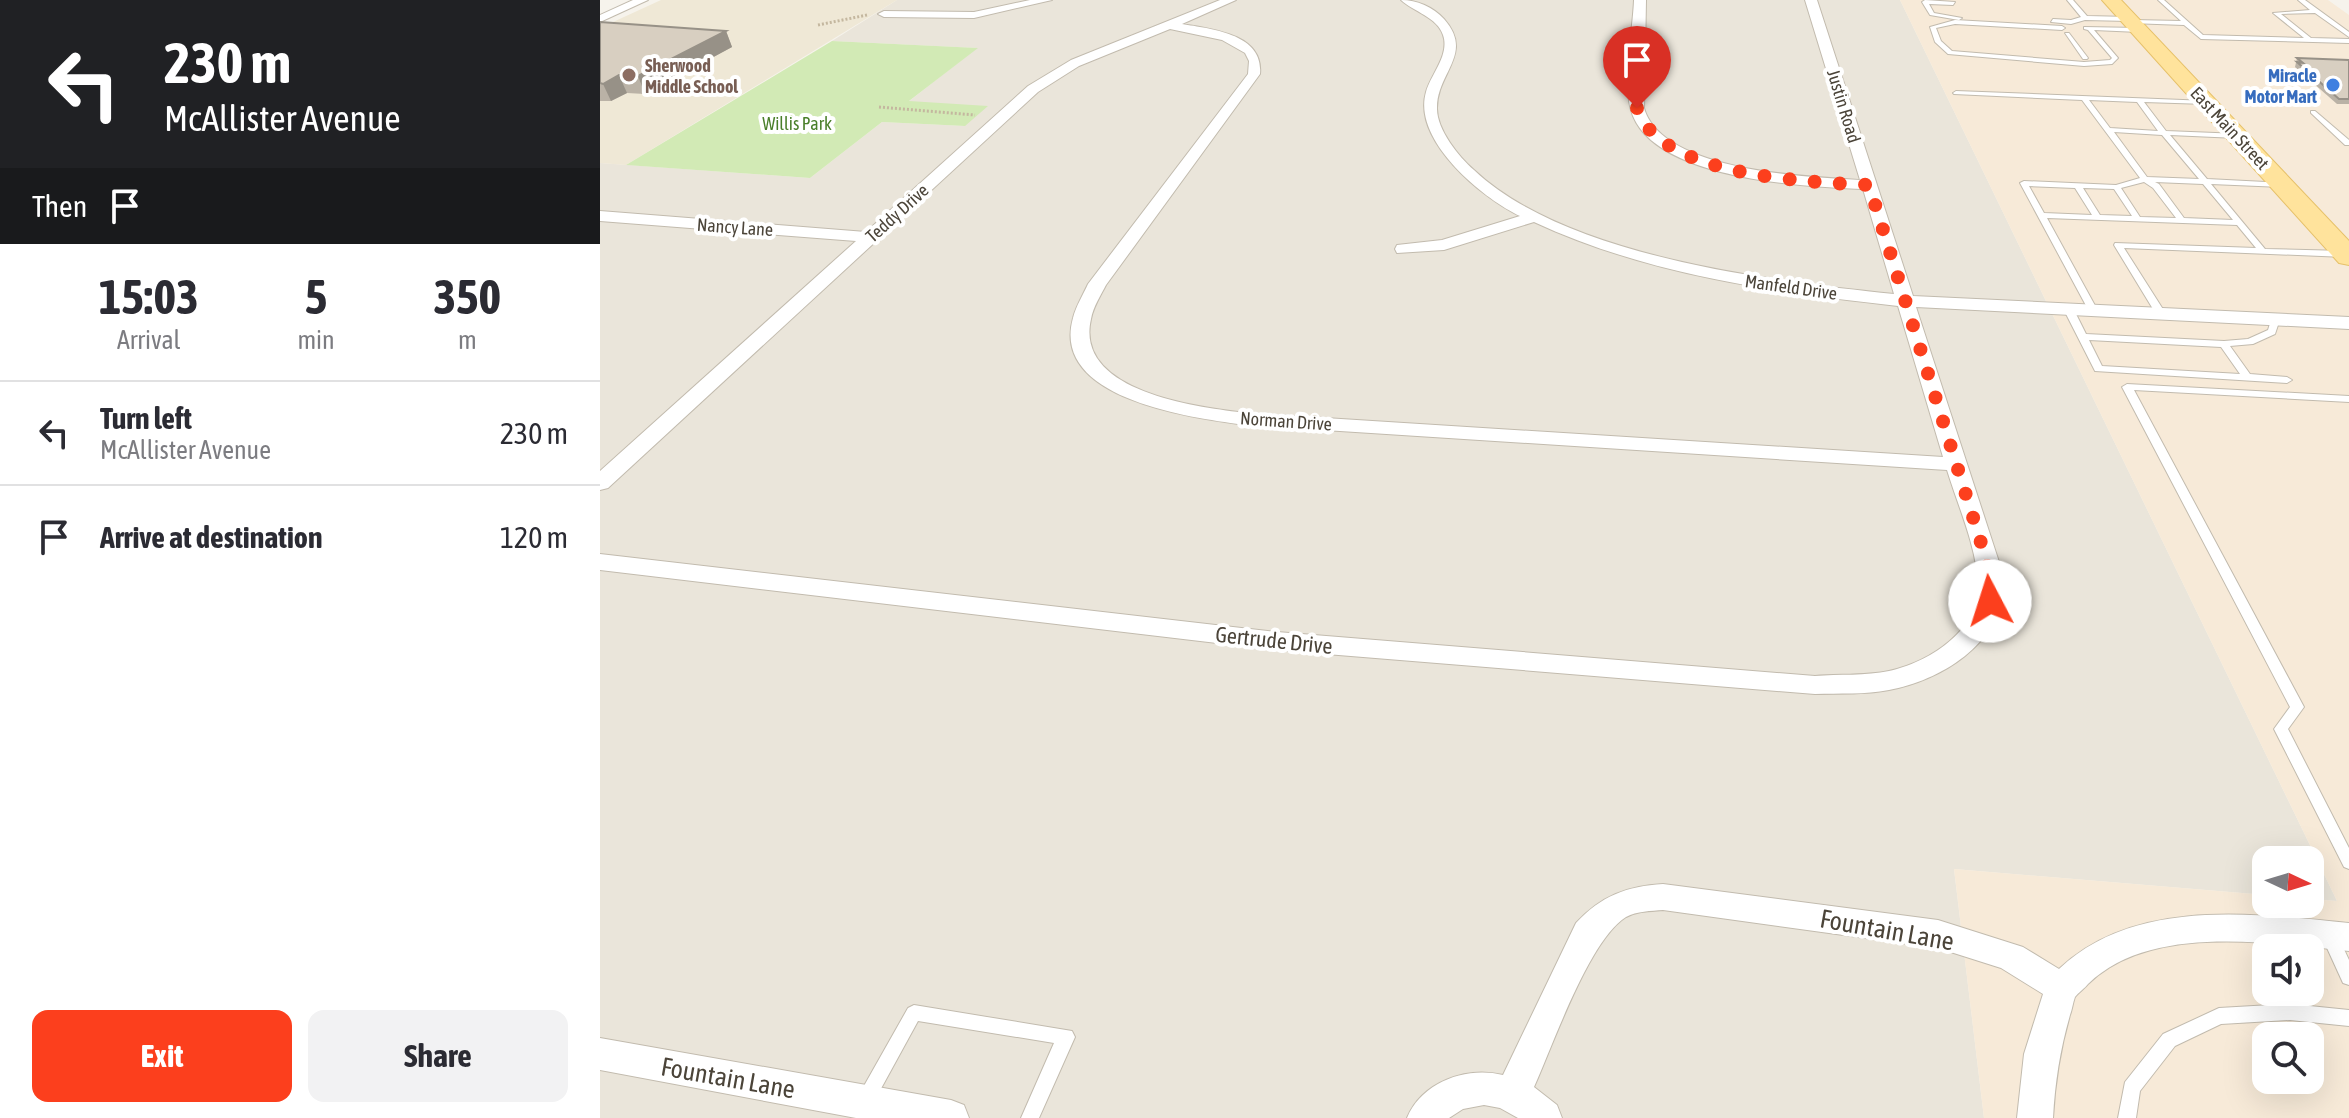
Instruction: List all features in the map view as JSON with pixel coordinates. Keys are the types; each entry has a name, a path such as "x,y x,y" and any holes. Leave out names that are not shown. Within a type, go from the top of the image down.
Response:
{"main road":[{"name":"East Main Street","path":"2111,0 2348,255"}],"street":[{"path":"600,19 642,0"},
{"path":"884,14 974,15 1046,0"},
{"name":"Teddy Drive","path":"600,483 1053,75 1230,0"},
{"name":"Manfeld Drive","path":"1407,0 1443,20 1451,34 1451,48 1431,98 1433,127 1445,147 1474,178 1534,217 1596,242 1695,272 1793,289 1905,301 2349,323"},
{"path":"1640,0 1637,108 1647,128 1662,140 1704,160 1758,175 1869,185"},
{"name":"Justin Road","path":"1811,0 1987,562 1990,601 1977,629 1946,658"},
{"name":"Norman Drive","path":"1170,25 1218,35 1245,46 1256,58 1257,65 1254,74 1097,284 1080,315 1077,333 1081,351 1097,370 1118,385 1171,408 1246,419 1955,464"},
{"name":"Nancy Lane","path":"600,216 871,237"},
{"path":"1403,249 1444,245 1534,217"},
{"name":"Gertrude Drive","path":"600,562 1277,641 1815,685 1888,681 1925,669 1946,658"},
{"name":"Fountain Lane","path":"1513,1093 1588,933 1606,911 1632,898 1663,897 1938,934 2011,957 2062,988"},
{"path":"2035,1118 2038,1059 2062,988 2091,961 2121,945 2158,936 2242,927 2339,936"},
{"name":"Fountain Lane","path":"600,1054 951,1118"},
{"path":"1425,1118 1445,1099 1466,1089 1490,1087 1513,1093 1533,1105 1544,1118"}],"lane":[{"path":"2070,0 2085,18"},
{"path":"2161,0 2201,37 2349,41"},
{"path":"2301,0 2349,35"},
{"path":"1953,3 1925,2 1932,14 1961,18 2071,22 2085,18 2133,24"},
{"path":"2311,40 2276,13 2317,11"},
{"path":"2085,58 2065,31 1955,22 1933,27 1938,42 1950,53 2084,64 2112,62 2115,58 2090,29"},
{"path":"1990,31 2065,31 2133,24 2186,23"},
{"path":"1956,93 2206,102"},
{"path":"2084,98 2145,179 2156,186 2182,221"},
{"path":"2138,99 2263,251"},
{"path":"2313,112 2348,143"},
{"path":"2108,130 2237,136"},
{"path":"2093,311 2024,183 2116,187 2145,179 2282,185"},
{"path":"2077,185 2098,218"},
{"path":"2116,187 2138,219"},
{"path":"2043,215 2240,223"},
{"path":"2161,314 2118,245 2348,255"},
{"path":"2069,310 2098,369 2287,380"},
{"path":"2082,337 2224,344 2250,342 2272,332 2275,319"},
{"path":"2224,344 2247,377"},
{"path":"2349,399 2127,387 2297,707 2281,729 2349,863"},
{"path":"2339,936 2349,978"},
{"path":"2127,1118 2131,1088 2169,1040 2219,1016 2290,1012 2349,1018"},
{"path":"864,1103 914,1013 1066,1037 1030,1118"}],"path":[{"path":"818,25 869,14 884,14"},
{"path":"879,107 1004,116"}],"shaded area":[{"path":"661,0 897,0 626,165 600,163 600,28"},
{"path":"897,0 1900,0 2310,846 2252,846 2252,894 1954,869 1984,1118 600,1118 600,163 810,178 882,122 965,126 908,102 977,48 832,41"},
{"path":"1900,0 2328,0 2349,15 2349,1118 1984,1118 1954,869 2252,894 2252,918 2324,918 2324,900 2337,901 2324,874 2324,846 2310,846"},
{"path":"2324,874 2337,901 2324,900"}],"green space":[{"name":"Willis Park","path":"832,41 978,48 909,101 988,106 965,126 882,122 810,178 626,165"}],"building":[{"path":"600,22 726,31 638,76 619,75 603,84 600,83"},
{"name":"Miracle Motor Mart","path":"2297,58 2349,60 2349,99 2339,99 2297,62 2303,63"}],"place":[{"name":"Sherwood Middle School","path":"629,75"},
{"name":"Miracle Motor Mart","path":"2333,85"}],"route":[{"path":"1637,108 1647,128 1662,140 1680,151 1727,168 1791,180 1869,185 1987,562 1990,601"}]}
